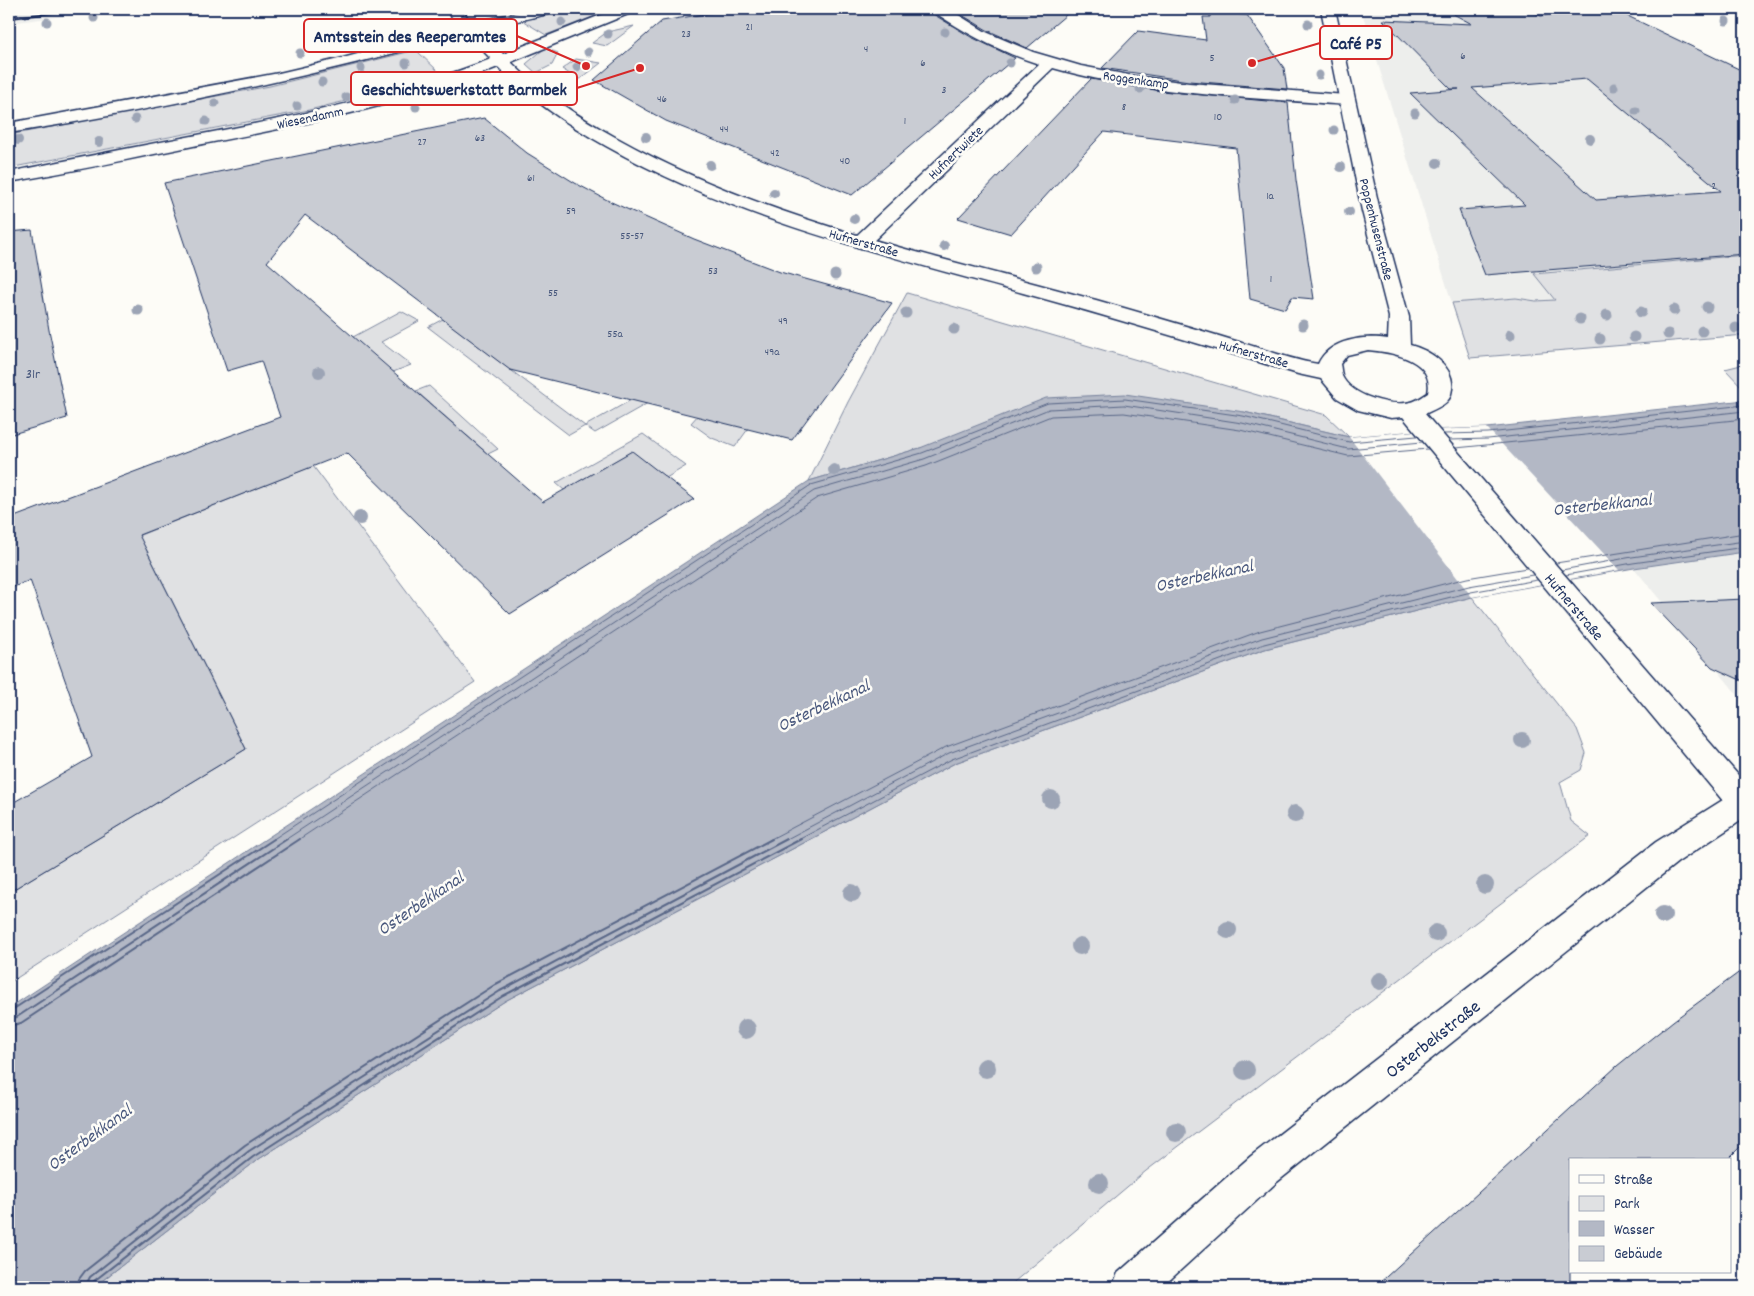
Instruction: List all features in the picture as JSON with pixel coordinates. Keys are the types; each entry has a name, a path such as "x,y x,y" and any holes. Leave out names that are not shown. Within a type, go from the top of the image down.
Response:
{"street":[{"name":"Hufnerstraße","path":"452,9 526,85 562,111 608,139 662,168 753,206 861,242 1111,310 1328,373"},
{"path":"9,128 280,78 469,28 551,9"},
{"name":"Wiesendamm","path":"9,176 342,110 437,84 628,9"},
{"name":"Roggenkamp","path":"939,9 955,21 1008,48 1050,62 1097,74 1148,82 1346,100"},
{"name":"Poppenhusenstraße","path":"1328,9 1371,211 1399,317 1399,347"},
{"name":"Hufnertwiete","path":"861,242 1050,62"},
{"path":"1367,343 1399,347 1418,356 1433,367 1440,379 1442,386 1438,397 1433,402 1419,409 1410,411 1375,408 1358,402 1344,393 1334,383 1328,373 1328,363 1332,355 1341,348 1367,343"},
{"name":"Hufnerstraße","path":"1410,411 1745,804"},
{"name":"Osterbekstraße","path":"1132,1287 1272,1163 1667,852 1745,804"}],"shaded area":[{"path":"9,9 119,9 9,23"},
{"path":"1361,9 1526,9 1604,47 1665,33 1745,71 1745,113 1735,117 1745,122 1745,255 1535,274 1556,300 1536,301 1516,298 1452,303"},
{"path":"1745,552 1745,704 1634,568"}],"green space":[{"path":"570,9 613,9 546,35 520,19"},
{"path":"634,26 607,46 592,43 607,32"},
{"path":"545,48 558,53 552,65 536,73 526,64"},
{"path":"416,50 439,72 366,96 309,110 9,168 9,135 270,86"},
{"path":"576,59 601,63 579,80 562,69"},
{"path":"1745,255 1745,335 1470,358 1452,303 1516,298 1536,301 1555,300 1534,274"},
{"path":"907,293 1326,415 1349,437 1244,412 920,448 809,481 848,402"},
{"path":"401,311 419,321 381,342 411,365 299,409 281,376"},
{"path":"443,319 585,426 569,435 428,327"},
{"path":"723,348 733,355 595,433 585,426"},
{"path":"751,355 748,429 735,447 712,438 691,423"},
{"path":"1745,364 1745,389 1744,389 1725,369"},
{"path":"429,386 498,449 488,454 416,391"},
{"path":"643,434 686,466 666,478 631,452 564,490 556,483"},
{"path":"313,466 475,682 9,983 9,892 246,749 146,549 115,545"},
{"path":"1472,597 1577,729 1586,753 1581,770 1560,782 1571,821 1590,836 1146,1171 1008,1287 94,1287 256,1161 505,1001 955,763 1265,649"}],"water":[{"name":"Osterbekkanal","path":"1125,394 1244,412 1349,437 1427,430 1487,428 1745,400 1745,552 1634,568 1472,597 1265,649 955,763 505,1001 256,1161 94,1287 9,1287 9,1008 809,481 920,448 1046,398"}],"pier":[{"path":"1487,428 1619,570 1472,597 1349,437 1427,430"}],"building":[{"path":"735,9 930,9 933,14 971,37 1015,58 852,195 666,121 594,80 662,21"},
{"path":"952,9 1073,9 1027,48 987,30"},
{"path":"1444,9 1526,9 1541,16 1576,9 1613,9 1745,72 1745,254 1485,275 1459,210 1525,205 1410,93 1459,89 1451,89 1383,20 1472,24","holes":["1587,79 1721,191 1596,200 1472,88"]},
{"path":"1210,13 1247,15 1284,68 1287,89 1189,81 1102,68 1138,31 1206,40 1203,17 1210,17"},
{"path":"1091,79 1161,91 1288,103 1296,180 1314,299 1292,297 1285,309 1250,299 1236,148 1104,132 1011,234 958,218"},
{"path":"484,118 527,153 575,183 609,201 694,239 780,272 892,303 792,440 510,370 305,215 267,262 543,502 632,451 694,499 510,614 347,453 139,535 246,749 9,892 9,805 92,757 30,580 9,589 9,519 280,417 261,361 227,371 164,183"},
{"path":"32,230 49,330 67,418 9,435 9,232"},
{"path":"1745,599 1745,682 1712,667 1651,603"},
{"path":"1745,968 1745,1142 1729,1158 1569,1158 1570,1287 1375,1287 1617,1066 1673,1021"}],"railway":[{"path":"9,18 84,9"}],"place":[{"name":"Café P5","path":"1252,63"},
{"name":"Amtsstein des Reeperamtes","path":"586,66"},
{"name":"Geschichtswerkstatt Barmbek","path":"640,68"}]}
